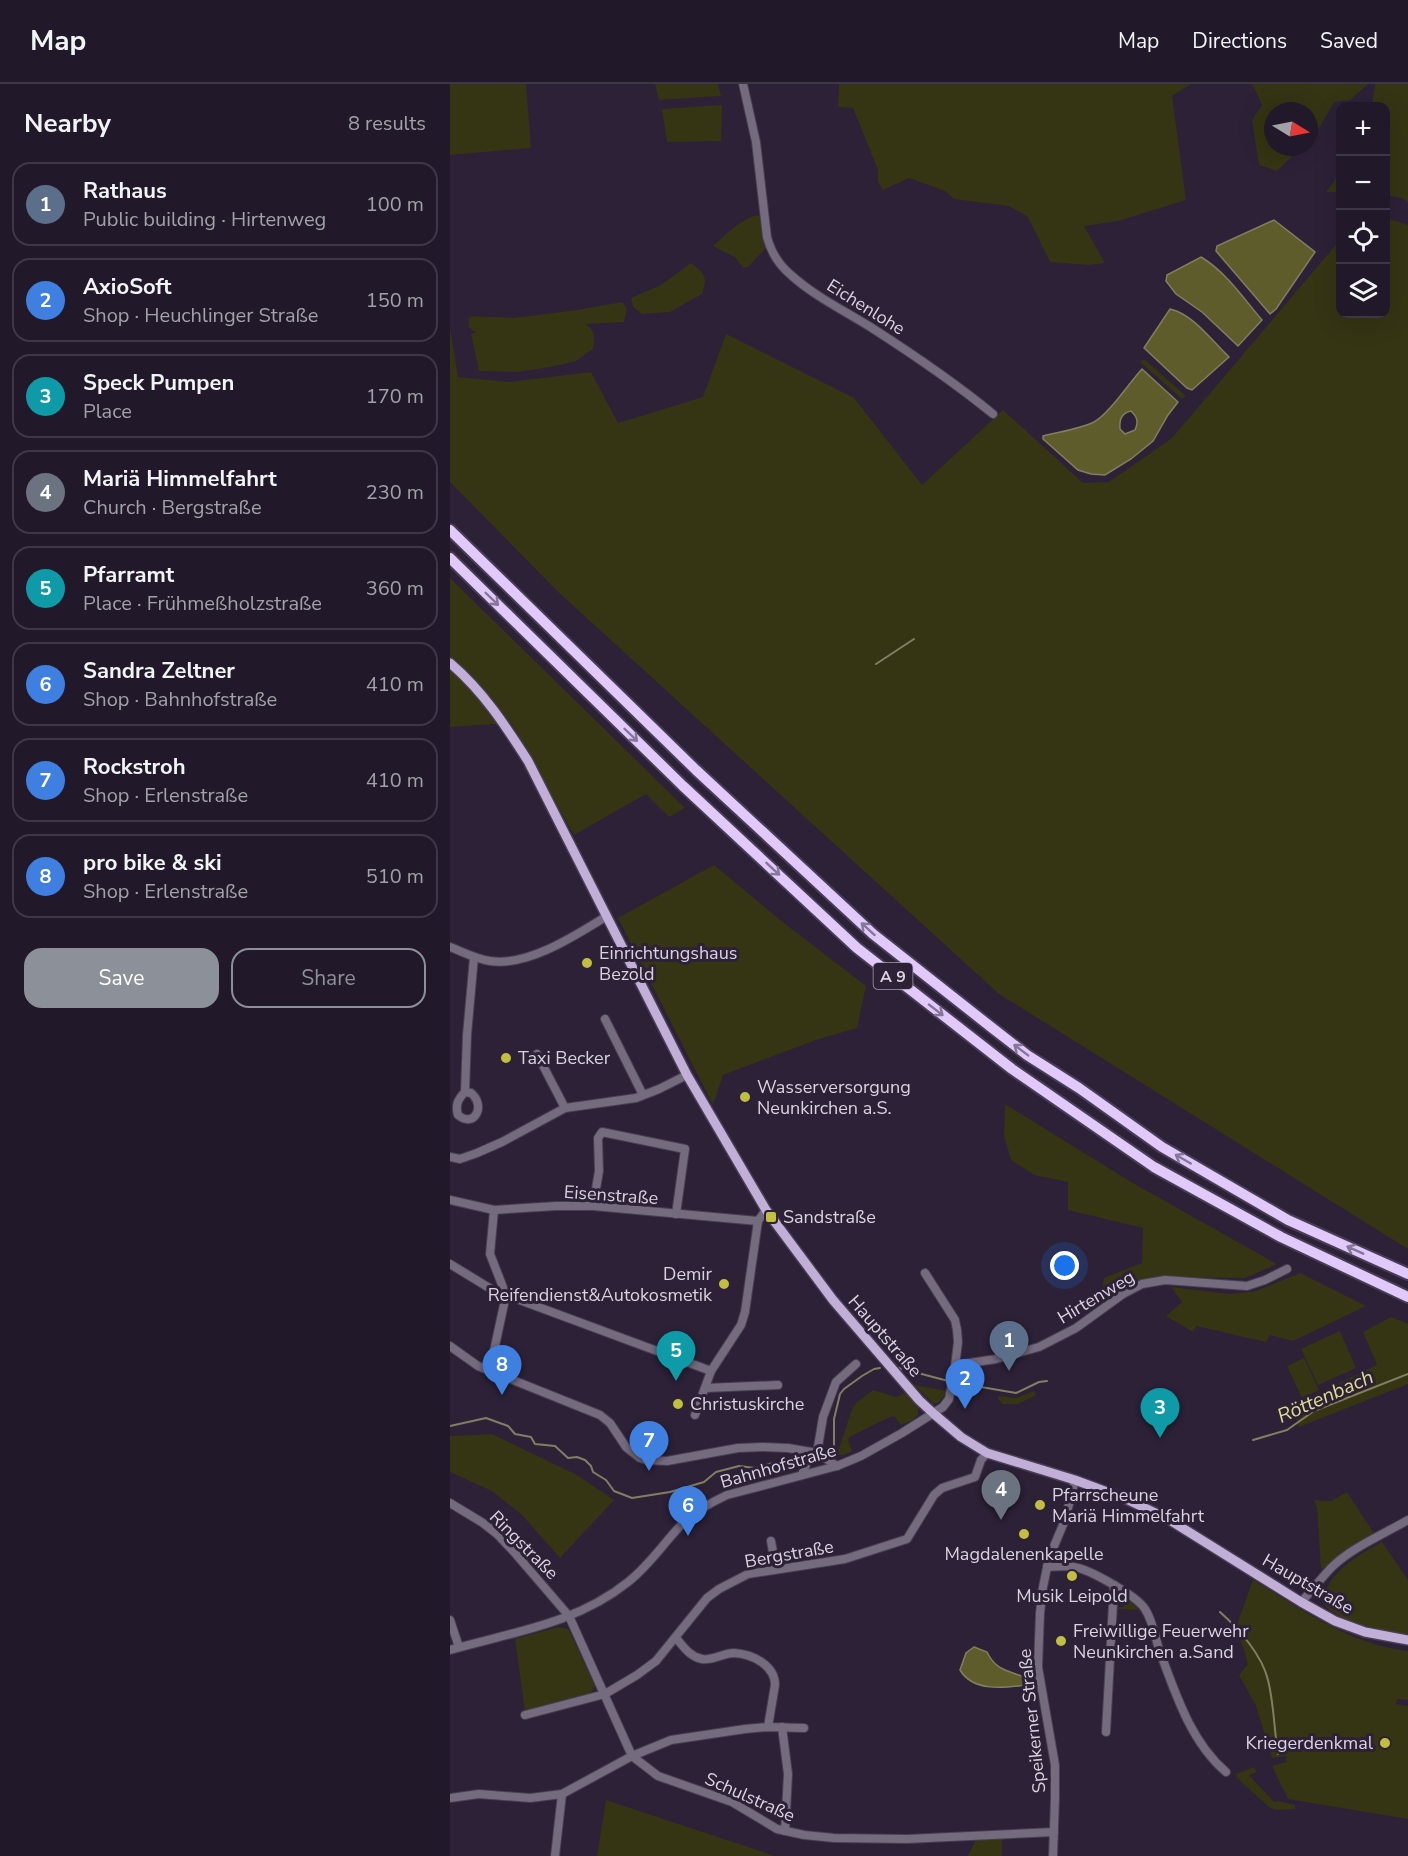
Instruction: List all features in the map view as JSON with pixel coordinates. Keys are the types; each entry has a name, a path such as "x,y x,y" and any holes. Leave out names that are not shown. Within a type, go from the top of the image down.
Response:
{"highway":[{"name":"A 9","path":"450,530 696,770 865,926 1027,1055 1079,1088 1162,1147 1288,1220 1408,1274"},
{"name":"A 9","path":"450,558 683,786 857,948 1012,1069 1154,1167 1281,1237 1408,1297"}],"main road":[{"name":"Hauptstraße","path":"450,663 470,680 498,714 528,761 687,1075 766,1210 833,1300 933,1414 961,1437 987,1453 1119,1496 1168,1519 1335,1621 1350,1627 1408,1641"}],"street":[{"name":"Eichenlohe","path":"743,84 756,142 767,237 771,250 791,275 809,289 910,352 993,414"},
{"path":"450,946 474,957 501,962 528,956 577,934 607,916"},
{"path":"465,1092 474,957"},
{"path":"605,1018 642,1095"},
{"path":"537,1054 565,1108"},
{"path":"450,1158 460,1159 477,1153 565,1108 642,1095 687,1075"},
{"path":"593,1206 599,1171 598,1138 602,1132 685,1149 676,1214"},
{"name":"Eisenstraße","path":"450,1200 494,1210 593,1206 758,1221"},
{"path":"492,1371 492,1360 506,1295 490,1254 494,1210"},
{"path":"695,1415 711,1371 741,1325 745,1312 758,1221 766,1210"},
{"path":"450,1264 491,1289 711,1371"},
{"name":"Hirtenweg","path":"956,1365 996,1359 1039,1347 1076,1328 1123,1294 1142,1284 1165,1280 1247,1286 1265,1281 1287,1269"},
{"path":"925,1273 955,1320 958,1342 956,1365"},
{"path":"450,1346 478,1366 600,1415 610,1423 626,1447 646,1460 667,1461 738,1448 788,1448 814,1453 837,1466"},
{"path":"802,1475 814,1453 823,1417 836,1382 856,1364"},
{"name":"Bahnhofstraße","path":"450,1650 533,1629 588,1608 628,1582 686,1521 715,1500 837,1466 861,1456 943,1407 950,1395 956,1365"},
{"path":"706,1388 778,1385"},
{"name":"Bergstraße","path":"525,1715 605,1694 637,1676 676,1638 693,1613 707,1598 748,1574 845,1559 880,1550 907,1539 934,1495 942,1488 975,1477 981,1460 987,1453"},
{"name":"Speikerner Straße","path":"1053,1856 1054,1765 1038,1667 1040,1612 1049,1558 1065,1520 1075,1480"},
{"name":"Ringstraße","path":"450,1503 497,1534 569,1616"},
{"path":"1301,1602 1316,1588 1333,1566 1357,1549 1408,1520"},
{"path":"771,1541 776,1569"},
{"path":"1047,1568 1073,1566 1090,1572 1130,1595 1145,1608 1191,1727 1205,1749 1226,1772"},
{"path":"1106,1732 1114,1585"},
{"name":"Schulstraße","path":"569,1616 633,1756 658,1776 732,1802 785,1832 827,1838 907,1839 1054,1832"},
{"path":"450,1620 459,1647"},
{"path":"676,1638 687,1651 696,1657 709,1659 722,1654 734,1653 754,1658 769,1667 775,1684 768,1726"},
{"path":"450,1798 479,1794 530,1798 562,1794 633,1756 671,1740 768,1726 804,1728"},
{"path":"782,1727 788,1774 785,1832"},
{"path":"555,1856 562,1794"}],"shaded area":[{"path":"450,84 526,84 531,148 450,155"},
{"path":"655,84 718,84 721,96 659,100"},
{"path":"839,84 1191,84 1172,96 1186,200 1118,221 1084,226 1105,263 1089,265 1050,262 1028,217 1009,206 954,199 945,191 909,178 883,190 878,182 878,170 853,108 838,107"},
{"path":"1252,84 1368,84 1350,100 1334,102 1318,130 1318,102 1264,102 1264,156 1292,156 1277,171 1259,165 1252,120 1262,105"},
{"path":"1375,84 1408,84 1408,203 1403,198 1390,196 1390,102 1373,102"},
{"path":"722,105 721,141 667,142 662,109"},
{"path":"1336,178 1336,192 1326,192"},
{"path":"757,215 760,217 766,248 748,267 743,268 735,257 713,246 739,224"},
{"path":"1390,219 1408,225 1408,1249 999,994 557,591 450,482 450,328 458,377 509,382 591,372 618,423 703,397 726,334 854,398 922,485 1003,410 1083,483 1109,482 1172,438 1336,245 1336,318 1390,318"},
{"path":"1274,220 1315,252 1276,309 1270,314 1216,251 1217,246"},
{"path":"1201,257 1227,278 1262,320 1238,346 1202,312 1176,294 1166,281 1167,275"},
{"path":"691,263 704,276 702,294 670,312 642,314 633,307 631,298 661,285"},
{"path":"622,302 627,309 624,322 586,324 594,335 593,349 576,361 518,372 479,371 471,334 476,332 469,328 471,316 513,318"},
{"path":"1170,309 1187,316 1229,357 1192,390 1144,348"},
{"path":"1144,359 1186,396 1182,399 1140,362"},
{"path":"1142,369 1178,402 1153,441 1131,459 1105,475 1091,474 1078,470 1043,439 1043,436 1076,428 1100,418","holes":["1131,411 1137,419 1135,430 1125,434 1120,429 1120,420 1125,413"]},
{"path":"450,578 685,808 669,817 646,794 574,835 511,723 450,727"},
{"path":"714,865 866,986 857,1028 816,1040 723,1075 713,1105 618,918"},
{"path":"1005,1104 1131,1182 1277,1264 1245,1278 1157,1277 1124,1287 1100,1301 1104,1278 1142,1263 1143,1228 1068,1210 1068,1182 1034,1175 1011,1160 1004,1136"},
{"path":"1300,1273 1366,1306 1293,1341 1270,1335 1266,1342 1196,1326 1193,1332 1166,1316 1182,1302 1171,1287 1230,1294 1256,1291"},
{"path":"1391,1317 1408,1324 1408,1384 1299,1427 1295,1415 1301,1401 1377,1365 1363,1332"},
{"path":"1340,1331 1356,1368 1318,1385 1301,1349"},
{"path":"1304,1358 1319,1390 1302,1398 1287,1366"},
{"path":"966,1371 980,1371 979,1383 963,1379 962,1375"},
{"path":"914,1385 947,1391 939,1402 934,1404"},
{"path":"873,1390 896,1397 905,1393 918,1408 918,1415 901,1425 894,1416 890,1417 849,1437 848,1441 852,1451 844,1455 837,1455 852,1409 857,1402"},
{"path":"1034,1391 1036,1395 1018,1404 1003,1404 998,1399 998,1396 1016,1398"},
{"path":"492,1434 577,1475 614,1500 560,1558 522,1515 492,1491 450,1472 450,1436"},
{"path":"1347,1492 1375,1535 1350,1547 1329,1566 1321,1569 1317,1508 1314,1500 1331,1501"},
{"path":"1382,1542 1408,1580 1408,1634 1374,1628 1349,1620 1328,1609 1322,1602 1330,1582 1344,1566"},
{"path":"1253,1580 1308,1614 1346,1633 1386,1647 1408,1651 1408,1700 1397,1699 1396,1704 1408,1706 1408,1819 1288,1799 1272,1766 1286,1762 1286,1756 1272,1758 1256,1706 1239,1675 1248,1664 1235,1630"},
{"path":"1123,1596 1130,1599 1138,1610 1117,1609 1124,1607 1124,1603 1117,1603"},
{"path":"558,1627 568,1629 570,1632 595,1686 590,1694 525,1711 515,1639"},
{"path":"974,1647 987,1652 999,1667 1027,1678 1026,1685 990,1687 973,1682 966,1677 960,1670 966,1653"},
{"path":"1254,1767 1257,1772 1249,1775 1274,1802 1295,1805 1295,1809 1270,1808 1237,1778 1236,1774"},
{"path":"606,1800 775,1856 597,1856"},
{"path":"1002,1837 1002,1856 968,1856 977,1838"}],"waterway":[{"path":"876,664 914,639"},
{"name":"Röttenbach","path":"831,1451 834,1447 834,1419 840,1394 862,1376 880,1368"},
{"name":"Röttenbach","path":"899,1368 952,1382 1016,1393 1039,1382 1047,1381"},
{"name":"Röttenbach","path":"1253,1440 1287,1430 1314,1411 1408,1374"},
{"name":"Röttenbach","path":"450,1426 486,1418 508,1426 515,1434 531,1437 535,1444 555,1446 568,1458 577,1457 585,1460 593,1472 606,1480 614,1491 632,1498 670,1492 704,1482 716,1472 739,1466 755,1468 773,1463 798,1462"},
{"path":"1220,1612 1235,1626 1261,1661 1272,1698 1278,1754"}],"place":[{"name":"Einrichtungshaus Bezold","path":"587,963"},
{"name":"Taxi Becker","path":"506,1058"},
{"name":"Wasserversorgung Neunkirchen a.S.","path":"745,1097"},
{"name":"Sandstraße","path":"771,1217"},
{"name":"Demir Reifendienst&Autokosmetik","path":"724,1284"},
{"name":"Rathaus","path":"1009,1371"},
{"name":"Pfarramt","path":"676,1381"},
{"name":"pro bike & ski","path":"502,1395"},
{"name":"Christuskirche","path":"678,1404"},
{"name":"AxioSoft","path":"965,1409"},
{"name":"Speck Pumpen","path":"1160,1438"},
{"name":"Rockstroh","path":"649,1471"},
{"name":"Pfarrscheune Mariä Himmelfahrt","path":"1040,1505"},
{"name":"Mariä Himmelfahrt","path":"1001,1520"},
{"name":"Magdalenenkapelle","path":"1024,1534"},
{"name":"Sandra Zeltner","path":"688,1536"},
{"name":"Musik Leipold","path":"1072,1576"},
{"name":"Freiwillige Feuerwehr Neunkirchen a.Sand","path":"1061,1641"},
{"name":"Kriegerdenkmal","path":"1385,1743"}]}
